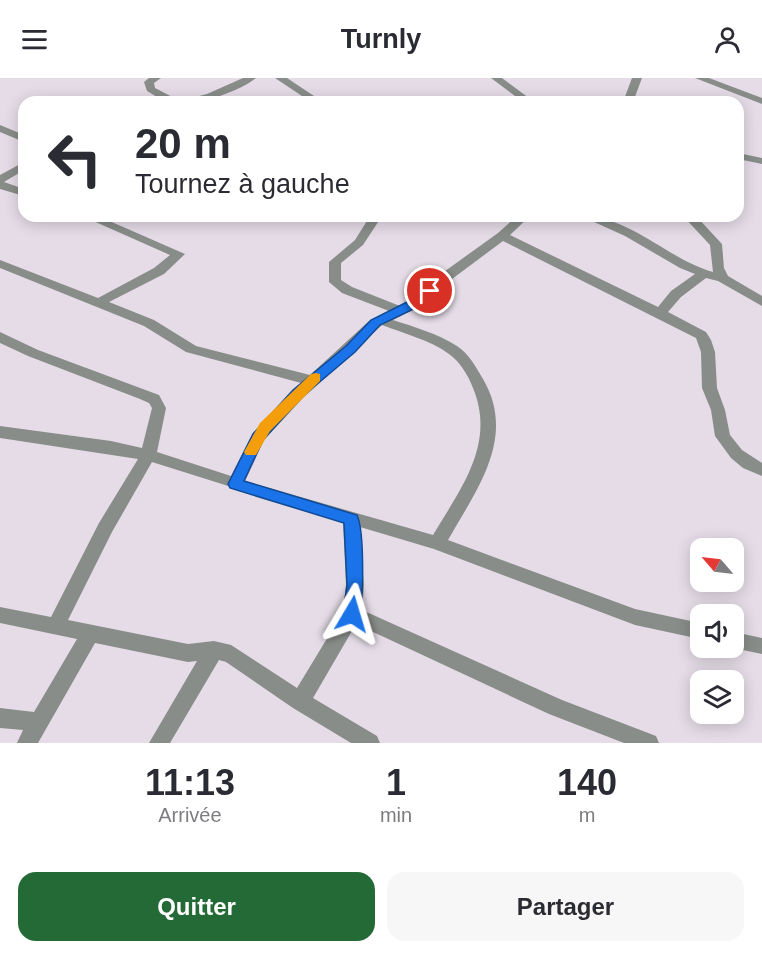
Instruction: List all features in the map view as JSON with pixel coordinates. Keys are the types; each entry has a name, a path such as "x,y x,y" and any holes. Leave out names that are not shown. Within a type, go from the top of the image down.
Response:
{"street":[{"path":"156,78 149,82 150,88 165,96"},
{"path":"210,96 250,78"},
{"path":"280,78 308,96"},
{"path":"496,78 521,96"},
{"path":"630,96 637,78"},
{"path":"700,78 762,101"},
{"path":"0,128 18,136"},
{"path":"744,157 762,161"},
{"path":"0,180 18,169"},
{"path":"0,185 18,191"},
{"path":"96,304 159,271 179,254 102,222"},
{"path":"372,222 358,242 335,262 336,282 346,290 399,310"},
{"path":"235,484 265,427 312,381 381,320 424,298 457,268 502,236 517,222"},
{"path":"602,222 629,233 684,265 723,278 762,302"},
{"path":"695,222 716,244 718,268 723,278"},
{"path":"502,236 701,335 705,340 710,363 710,391 719,411 719,427 722,435 745,461 762,470"},
{"path":"0,264 96,304 154,325 191,349 312,381"},
{"path":"660,313 676,294 704,273"},
{"path":"381,320 446,346 459,354 489,404 489,427 484,459 437,543"},
{"path":"0,337 154,399 159,408 148,455 105,528 56,625"},
{"path":"0,432 111,447 148,455 235,484 437,543 635,616 690,629"},
{"path":"300,701 352,614 355,585 351,519"},
{"path":"352,614 556,707 649,743"},
{"path":"0,615 188,653 214,651 238,657 300,701 370,743"},
{"path":"27,743 91,632"},
{"path":"744,642 762,646"},
{"path":"159,743 214,651"},
{"path":"0,718 39,722"}],"slow traffic":[{"path":"251,452 265,427 316,377"}],"route":[{"path":"352,614 355,585 351,519 235,484 258,437 298,394 350,349 375,323 422,300 430,291"}]}
